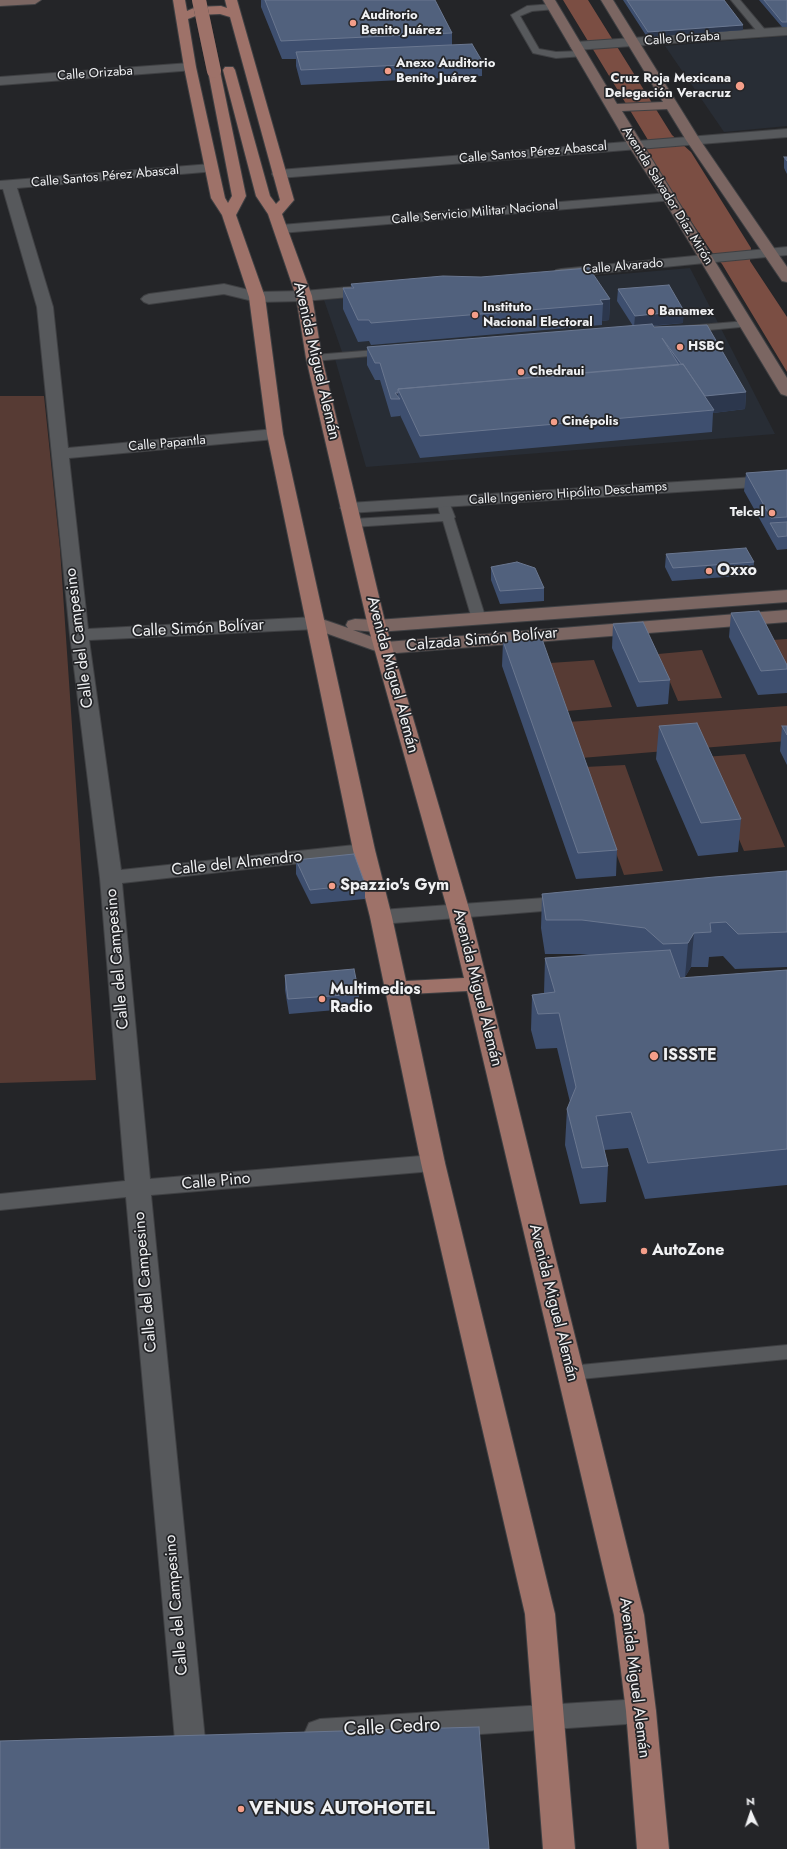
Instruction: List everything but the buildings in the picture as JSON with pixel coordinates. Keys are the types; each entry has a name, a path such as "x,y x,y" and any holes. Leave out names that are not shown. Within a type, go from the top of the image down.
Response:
{"main road":[{"path":"0,2 35,0"},
{"path":"179,0 190,67 218,198 229,215 257,298 275,434 364,850 381,917 433,1163 540,1614 559,1849"},
{"path":"198,0 239,196 229,215"},
{"path":"213,0 219,23"},
{"path":"231,0 287,200 278,222"},
{"path":"607,0 693,140 787,278"},
{"name":"Avenida Salvador Díaz Mirón","path":"551,4 635,145 669,197 787,391"},
{"path":"182,17 196,11 221,10 234,14"},
{"name":"Avenida Miguel Alemán","path":"226,54 263,196 278,222 304,296 314,358 377,626 459,912 629,1615 641,1711 652,1849"},
{"path":"613,108 671,105"},
{"name":"Calzada Simón Bolívar","path":"316,622 377,626 787,596"},
{"name":"Calzada Simón Bolívar","path":"316,622 384,648 784,617"},
{"path":"395,988 476,984"}],"street":[{"name":"Calle Orizaba","path":"579,50 633,42 787,31"},
{"name":"Calle Orizaba","path":"0,81 190,67"},
{"name":"Calle Santos Pérez Abascal","path":"279,174 787,132"},
{"name":"Calle Santos Pérez Abascal","path":"5,185 211,168"},
{"name":"Calle del Campesino","path":"5,185 45,307 79,634 111,878 138,1188 190,1740"},
{"name":"Calle Servicio Militar Nacional","path":"278,222 669,197"},
{"name":"Calle Alvarado","path":"549,274 787,251"},
{"path":"148,299 224,289 257,298 304,296 383,289"},
{"name":"Calle Papantla","path":"60,454 275,434"},
{"name":"Calle Ingeniero Hipólito Deschamps","path":"351,516 446,510 787,480"},
{"name":"Calle Simón Bolívar","path":"79,634 316,622"},
{"name":"Calle del Almendro","path":"111,878 364,850"},
{"path":"381,917 592,901"},
{"name":"Calle Pino","path":"0,1202 138,1188 433,1163"},
{"name":"Calle Cedro","path":"293,1734 641,1711"}],"lane":[{"path":"735,0 763,33"},
{"path":"551,4 530,8 515,15 536,51 556,55 579,50"},
{"path":"676,330 747,324"},
{"path":"314,358 401,351"},
{"path":"446,510 479,619"},
{"path":"570,1373 787,1352"}],"shaded area":[{"path":"563,0 588,0 672,135 691,152 751,248 750,261 787,317 787,372 722,264 711,251 646,154 648,140"},
{"name":"Cruz Roja Mexicana Delegación Veracruz","path":"787,36 787,126 724,132 665,46"},
{"path":"690,268 775,434 366,467 335,359 342,352 324,300"},
{"path":"0,396 44,396 60,549 96,1080 0,1083"},
{"path":"787,639 787,669 772,640"},
{"path":"702,650 722,698 678,701 658,654"},
{"path":"594,660 612,707 567,711 550,663"},
{"path":"787,706 787,741 581,758 568,722"},
{"path":"745,754 785,847 744,851 704,757"},
{"path":"625,765 663,871 624,875 585,767"}],"place":[{"name":"Auditorio Benito Juárez","path":"353,23"},
{"name":"Anexo Auditorio Benito Juárez","path":"388,71"},
{"name":"Cruz Roja Mexicana Delegación Veracruz","path":"740,86"},
{"name":"Banamex","path":"651,312"},
{"name":"Instituto Nacional Electoral","path":"475,315"},
{"name":"HSBC","path":"680,347"},
{"name":"Chedraui","path":"521,372"},
{"name":"Cinépolis","path":"554,422"},
{"name":"Telcel","path":"772,513"},
{"name":"Oxxo","path":"709,571"},
{"name":"Spazzio's Gym","path":"332,886"},
{"name":"Multimedios Radio","path":"322,999"},
{"name":"ISSSTE","path":"654,1056"},
{"name":"AutoZone","path":"644,1251"},
{"name":"VENUS AUTOHOTEL","path":"241,1809"}]}
